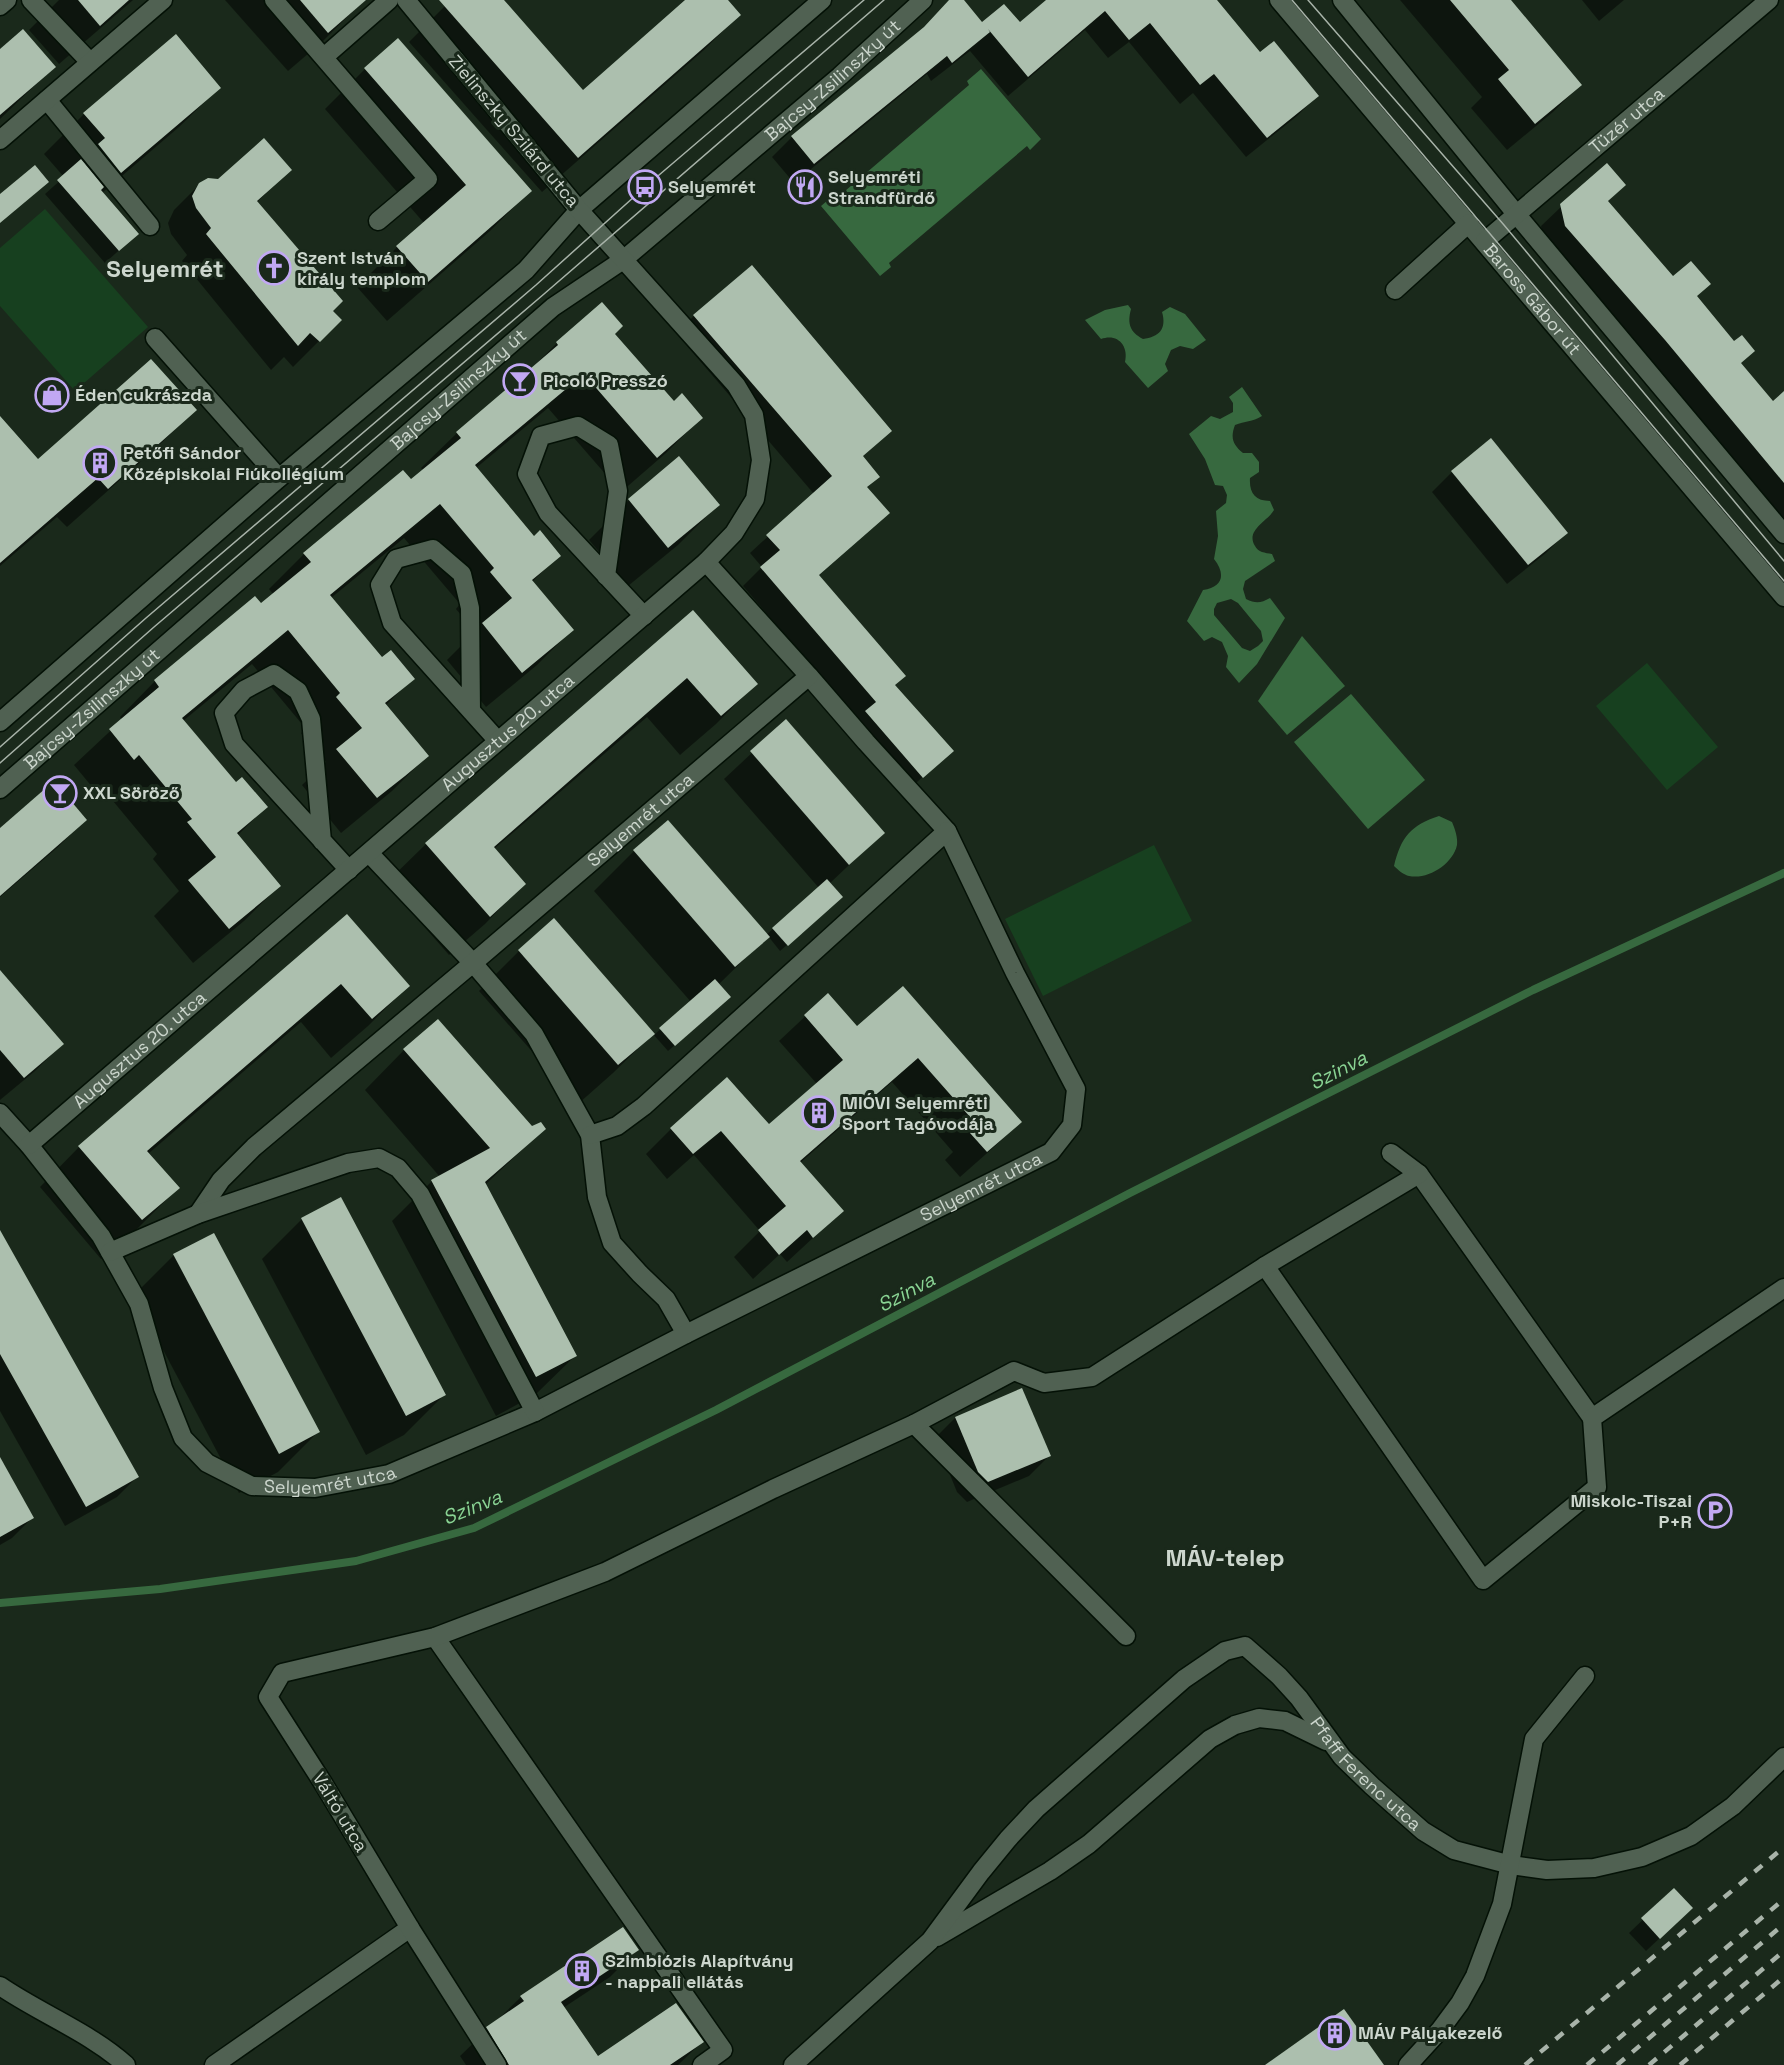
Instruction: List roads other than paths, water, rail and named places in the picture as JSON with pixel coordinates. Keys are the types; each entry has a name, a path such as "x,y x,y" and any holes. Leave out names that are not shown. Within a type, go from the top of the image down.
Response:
{"street":[{"path":"0,6 7,0"},
{"path":"31,0 90,62"},
{"path":"0,140 163,0"},
{"path":"274,0 428,179 378,221"},
{"path":"324,57 389,0"},
{"name":"Zielinszky Szilárd utca","path":"406,0 623,260"},
{"path":"0,722 279,478 526,270 579,210 822,0"},
{"name":"Bajcsy-Zsilinszky út","path":"0,789 553,307 623,260 840,76 923,0"},
{"name":"Baross Gábor út","path":"1279,0 1784,597"},
{"path":"1342,0 1516,215 1784,534"},
{"name":"Tüzér utca","path":"1485,241 1769,0"},
{"path":"47,100 150,226"},
{"path":"1395,290 1469,223"},
{"name":"Augusztus 20. utca","path":"29,1145 644,616 706,562 734,532 755,499 761,460 754,415 736,385 623,260"},
{"path":"155,338 279,478"},
{"path":"606,576 618,491 609,445 578,426 541,436 527,474 548,513 606,576 644,616"},
{"path":"471,711 470,608 462,574 433,549 396,560 380,585 392,623 471,711 498,741"},
{"name":"Selyemrét utca","path":"0,1113 29,1145 101,1236 140,1304 163,1388 183,1438 207,1462 252,1486 315,1488 389,1473 536,1413 686,1334 1052,1152 1072,1125 1076,1089 1015,973 947,831 706,562"},
{"path":"322,841 311,719 298,691 274,674 244,690 224,714 234,744 322,841 349,870"},
{"name":"Selyemrét utca","path":"198,1214 221,1180 254,1147 809,676"},
{"path":"590,1135 617,1126 644,1106 947,831"},
{"path":"369,852 473,963 534,1034 590,1135 597,1197 612,1243 639,1274 666,1299 686,1334"},
{"path":"1265,1266 1483,1580 1597,1487 1592,1418 1419,1174 1391,1153"},
{"path":"110,1252 198,1214 348,1163 379,1158 398,1168 420,1194 536,1413"},
{"path":"702,2065 723,2050 435,1637 605,1572 772,1489 914,1424 1014,1371 1044,1383 1092,1377 1265,1266 1419,1174"},
{"path":"1592,1418 1784,1288"},
{"path":"914,1424 1126,1636"},
{"name":"Váltó utca","path":"435,1637 282,1673 268,1697 497,2065"},
{"name":"Pfaff Ferenc utca","path":"930,1941 981,1872 1036,1809 1184,1679 1225,1651 1245,1646 1279,1676 1299,1698 1331,1744 1372,1786 1423,1831 1454,1850 1511,1865 1547,1870 1594,1868 1642,1857 1690,1836 1733,1806 1784,1757"},
{"path":"1408,2065 1440,2030 1460,2003 1475,1976 1502,1904 1534,1739 1585,1676"},
{"path":"793,2065 930,1941 1050,1871 1089,1844 1210,1739 1235,1725 1259,1718 1285,1721 1331,1744"},
{"path":"214,2065 410,1928"},
{"path":"0,1986 22,2001 107,2048 126,2065"}],"waterway":[{"name":"Szinva","path":"0,1603 160,1589 356,1561 474,1528 716,1410 1130,1193 1533,990 1784,873"}],"tram line":[{"path":"0,747 146,618 536,285 645,187 864,0"},
{"path":"0,763 154,627 884,0"},
{"path":"1292,0 1784,581"},
{"path":"1308,0 1504,225 1784,561"}],"railway":[{"path":"1525,2065 1784,1847"},
{"path":"1587,2065 1784,1899"},
{"path":"1617,2065 1784,1924"},
{"path":"1649,2065 1784,1951"},
{"path":"1680,2065 1784,1977"}],"place":[{"name":"Selyemrét","path":"645,187"},
{"name":"Selyemréti Strandfürdő","path":"805,187"},
{"name":"Szent István király templom","path":"274,268"},
{"name":"Picoló Presszó","path":"520,381"},
{"name":"Éden cukrászda","path":"52,395"},
{"name":"Petőfi Sándor Középiskolai Fiúkollégium","path":"100,463"},
{"name":"XXL Söröző","path":"60,793"},
{"name":"MIÓVI Selyemréti Sport Tagóvodája","path":"819,1113"},
{"name":"Miskolc-Tiszai P+R","path":"1715,1511"},
{"name":"Szimbiózis Alapítvány - nappali ellátás","path":"582,1971"},
{"name":"MÁV Pályakezelő","path":"1335,2033"}],"district":[{"name":"Selyemrét","path":"165,269"},
{"name":"MÁV-telep","path":"1225,1558"}]}
